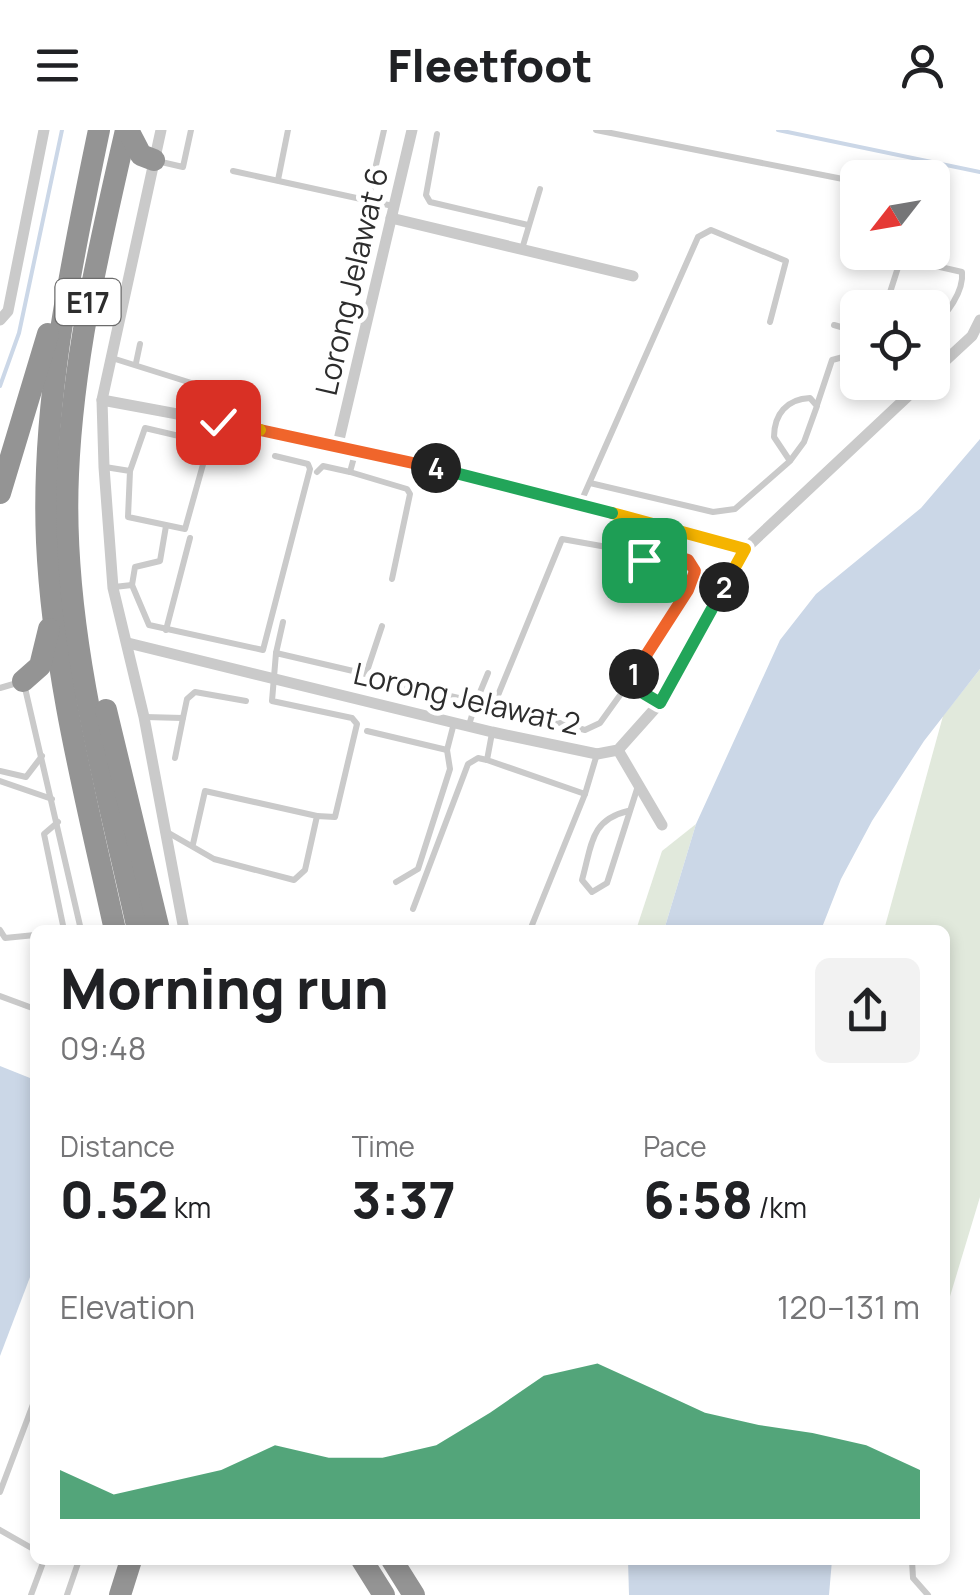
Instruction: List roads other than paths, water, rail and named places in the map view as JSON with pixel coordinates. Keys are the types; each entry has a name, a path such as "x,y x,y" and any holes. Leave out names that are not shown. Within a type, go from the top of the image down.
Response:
{"highway":[{"name":"E17","path":"99,130 76,241 56,371 47,478 78,756 113,925"},
{"name":"E17","path":"127,130 93,276 72,410 62,594 82,665 137,925"},
{"path":"127,130 142,156 154,160"},
{"path":"0,493 76,241"},
{"path":"12,685 40,666 62,594"},
{"path":"62,594 140,855 157,925"},
{"path":"120,1595 129,1565"},
{"path":"365,1565 384,1595"},
{"path":"395,1565 414,1595"}],"street":[{"path":"3,319 44,130"},
{"path":"161,130 102,400 113,588 144,716 162,830 183,925"},
{"name":"Lorong Jelawat 6","path":"338,444 412,130"},
{"path":"393,212 632,276"},
{"path":"950,356 972,336 980,320"},
{"path":"102,400 338,444 745,549"},
{"name":"Lorong Jelawat 2","path":"128,643 492,732 597,754 618,750 660,703 745,549 899,400"},
{"path":"618,750 662,825"}],"lane":[{"path":"154,160 183,166 192,130"},
{"path":"278,180 288,130"},
{"path":"368,200 384,130"},
{"path":"596,130 840,178"},
{"path":"438,134 426,195 430,202 528,225"},
{"path":"234,171 368,200 393,212"},
{"path":"522,248 540,189"},
{"path":"580,504 698,238 710,230 786,261 770,322"},
{"path":"891,290 901,258 962,272 963,284 950,307"},
{"path":"344,314 366,322"},
{"path":"834,326 840,328"},
{"path":"136,363 140,344"},
{"path":"590,483 723,513 734,509 790,461 804,442 832,360 840,356"},
{"path":"111,358 201,386"},
{"path":"790,461 774,437 778,414 806,397 817,406"},
{"path":"145,428 208,443 188,526 166,526 128,516 130,471 139,434 145,428"},
{"path":"350,472 356,450"},
{"path":"166,526 160,561 135,567 132,585 149,624 263,650 310,469 308,464 275,456"},
{"path":"317,472 323,466 407,489 410,494 392,579"},
{"path":"104,467 130,471"},
{"path":"166,630 190,538"},
{"path":"562,538 618,549 644,560 662,552 693,565 688,590 628,684 600,723 584,730 494,705 562,538"},
{"path":"113,588 132,585"},
{"path":"193,844 205,791 335,817 356,720 272,701 282,622"},
{"path":"276,653 366,674 382,626"},
{"path":"470,725 488,674"},
{"path":"385,681 476,702"},
{"path":"628,684 660,703"},
{"path":"12,685 42,755 80,925"},
{"path":"175,758 187,698 196,692 246,701"},
{"path":"144,716 183,718"},
{"path":"396,882 418,869 450,769 447,750 454,722"},
{"path":"368,731 447,750"},
{"path":"487,760 492,732"},
{"path":"532,925 597,754"},
{"path":"0,771 26,777 34,772 42,755"},
{"path":"413,909 468,764 478,758 487,760 584,794"},
{"path":"0,782 53,800"},
{"path":"628,811 607,816 599,824 582,880 592,892 607,883 639,784"},
{"path":"162,830 214,859 294,880 305,870 317,816"},
{"path":"58,822 44,834 63,925"},
{"path":"0,930 5,938 30,936"},
{"path":"0,996 30,1007"},
{"path":"0,1492 30,1412"},
{"path":"0,1530 30,1547"},
{"path":"31,1595 42,1565"},
{"path":"67,1595 76,1565"},
{"path":"912,1565 913,1578 928,1595"}],"water":[{"path":"980,439 980,669 924,741 872,821 841,879 823,925 666,925 696,824 780,640 816,594 921,508"},
{"path":"0,1066 30,1078 30,1277 0,1356"},
{"path":"628,1565 832,1565 829,1595 629,1595"}],"waterway":[{"path":"0,386 19,333 62,130"},
{"path":"778,130 980,172"}]}
